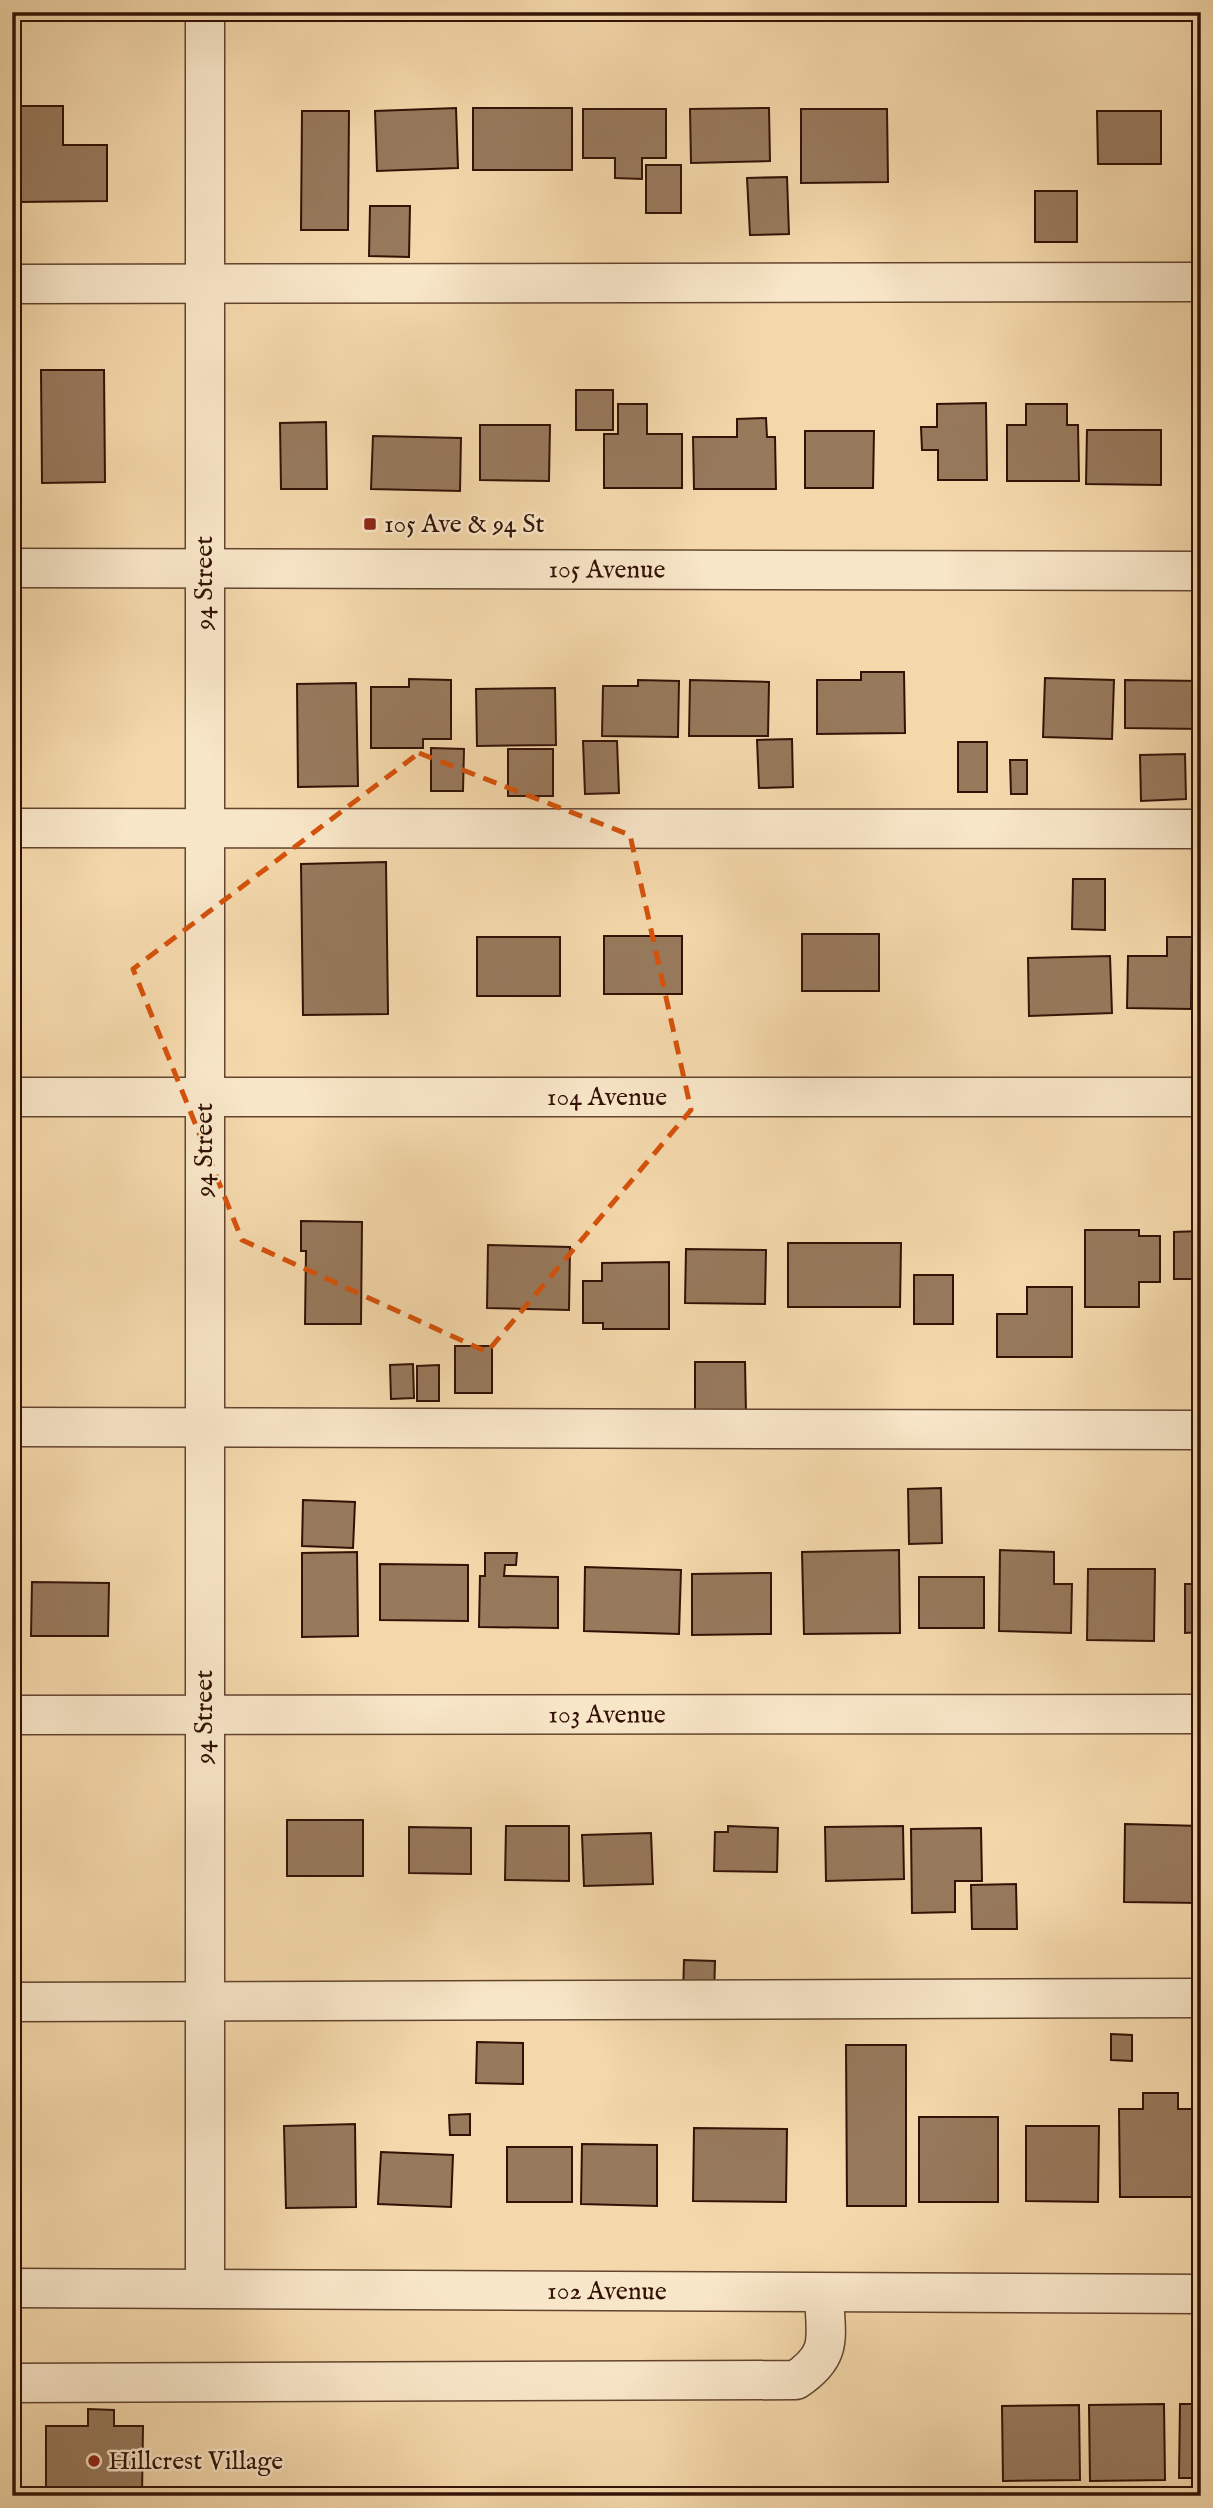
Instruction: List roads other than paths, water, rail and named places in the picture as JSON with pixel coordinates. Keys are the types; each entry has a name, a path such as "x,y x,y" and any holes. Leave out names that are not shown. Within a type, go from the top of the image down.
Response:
{"street":[{"name":"94 Street","path":"205,12 205,2287"},
{"path":"12,284 1201,282"},
{"name":"105 Avenue","path":"12,568 1201,571"},
{"path":"12,828 1201,829"},
{"name":"104 Avenue","path":"12,1097 1201,1097"},
{"path":"12,1427 1201,1430"},
{"name":"103 Avenue","path":"12,1715 1201,1714"},
{"path":"12,2003 1201,1998"},
{"name":"102 Avenue","path":"12,2288 1201,2294"},
{"path":"12,2383 796,2380 816,2366 824,2352 824,2294"}],"place":[{"name":"105 Ave & 94 St","path":"370,524"},
{"name":"Hillcrest Village","path":"94,2461"}]}
